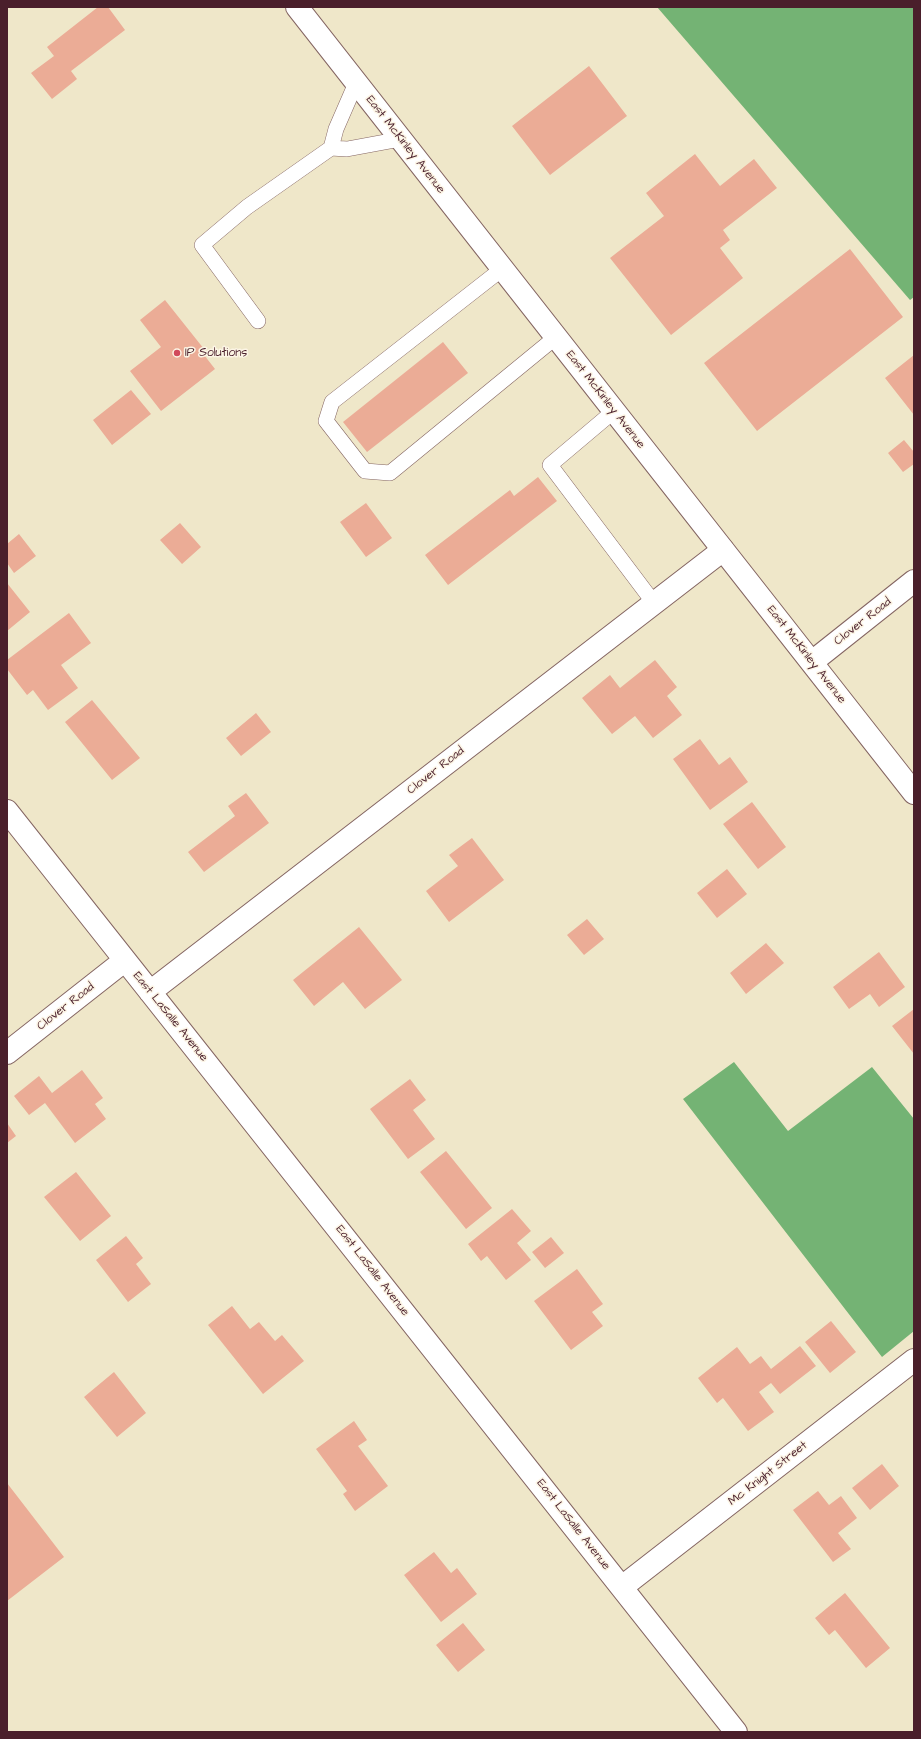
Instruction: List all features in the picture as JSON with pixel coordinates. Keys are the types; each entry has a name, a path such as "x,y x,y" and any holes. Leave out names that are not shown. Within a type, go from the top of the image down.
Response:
{"street":[{"name":"East McKinley Avenue","path":"297,7 914,793"},
{"name":"Clover Road","path":"150,992 723,550"},
{"name":"Clover Road","path":"812,662 914,581"},
{"name":"East LaSalle Avenue","path":"7,811 124,961 736,1732"},
{"name":"Clover Road","path":"7,1053 124,961"},
{"name":"Mc Knight Street","path":"622,1587 914,1360"}],"lane":[{"path":"331,148 336,129 356,83"},
{"path":"258,321 202,245 247,207 331,148 346,149 401,140"},
{"path":"502,269 332,402 326,421 365,471 390,473 556,337"},
{"path":"614,411 550,465 654,603"}],"green space":[{"path":"657,7 914,7 914,297 910,300"},
{"path":"734,1062 788,1131 872,1067 914,1119 914,1331 882,1357 683,1099"}],"building":[{"path":"98,7 108,7 125,30 71,71 77,79 52,99 31,73 54,56 47,47"},
{"path":"589,66 627,116 550,175 512,126"},
{"path":"695,154 720,186 754,159 777,188 723,230 730,240 720,248 743,278 671,335 610,258 664,216 646,193"},
{"path":"850,249 903,317 757,431 704,363"},
{"path":"165,300 204,349 201,351 215,369 161,411 130,371 161,347 140,320"},
{"path":"443,342 468,373 367,452 343,422"},
{"path":"914,355 914,415 885,378"},
{"path":"131,390 151,414 112,445 93,420"},
{"path":"904,440 914,452 914,464 903,472 888,453"},
{"path":"538,477 557,501 448,585 425,555 510,490 514,496"},
{"path":"366,503 392,538 366,557 340,522"},
{"path":"180,523 201,547 182,564 160,540"},
{"path":"19,534 36,556 14,573 7,563 7,544"},
{"path":"7,583 30,612 7,631"},
{"path":"69,613 91,643 61,665 78,688 48,710 33,690 27,695 7,669 7,660"},
{"path":"655,660 677,687 667,696 682,715 653,738 635,716 612,734 582,698 610,675 620,688"},
{"path":"92,700 140,758 112,780 65,722"},
{"path":"256,713 271,732 241,756 226,738"},
{"path":"700,739 719,765 730,757 748,782 710,810 673,759"},
{"path":"246,793 269,823 204,872 188,852 235,816 228,806"},
{"path":"752,802 786,847 758,869 723,824"},
{"path":"472,838 504,880 449,922 426,891 458,866 449,855"},
{"path":"727,869 747,894 717,918 697,893"},
{"path":"587,919 604,939 584,955 567,935"},
{"path":"359,927 402,980 365,1009 343,982 314,1006 293,980"},
{"path":"766,943 784,963 746,994 730,973"},
{"path":"879,952 905,987 879,1007 870,994 849,1009 833,987"},
{"path":"914,1009 914,1054 892,1026"},
{"path":"82,1070 103,1098 95,1104 106,1119 75,1143 45,1103 29,1115 14,1096 39,1076 52,1093"},
{"path":"410,1079 426,1100 413,1110 435,1139 408,1159 370,1109"},
{"path":"7,1123 16,1136 7,1143"},
{"path":"446,1151 492,1208 466,1229 420,1172"},
{"path":"76,1172 111,1216 80,1241 44,1197"},
{"path":"512,1209 531,1231 517,1243 531,1260 506,1280 487,1256 481,1261 468,1244"},
{"path":"126,1236 143,1258 136,1264 151,1284 128,1302 96,1260"},
{"path":"551,1237 564,1253 545,1268 532,1252"},
{"path":"577,1269 603,1304 592,1312 603,1326 571,1350 534,1301"},
{"path":"232,1306 250,1329 259,1322 275,1341 282,1335 304,1361 263,1394 208,1325"},
{"path":"831,1321 856,1352 830,1373 805,1342"},
{"path":"800,1346 816,1366 780,1394 771,1383 759,1392 774,1412 748,1431 723,1398 717,1403 698,1378 737,1347 750,1364 761,1356 771,1369"},
{"path":"114,1372 146,1413 117,1437 84,1397"},
{"path":"354,1421 367,1440 358,1446 388,1486 355,1511 343,1494 347,1491 316,1449"},
{"path":"882,1464 899,1486 870,1510 852,1488"},
{"path":"7,1483 64,1557 7,1601"},
{"path":"818,1491 829,1505 841,1496 857,1518 838,1533 851,1549 833,1562 793,1510"},
{"path":"434,1552 451,1573 457,1568 477,1594 441,1622 404,1575"},
{"path":"845,1593 890,1648 866,1668 835,1630 829,1635 815,1618"},
{"path":"463,1623 485,1650 458,1672 436,1645"}],"place":[{"name":"IP Solutions","path":"177,353"}]}
